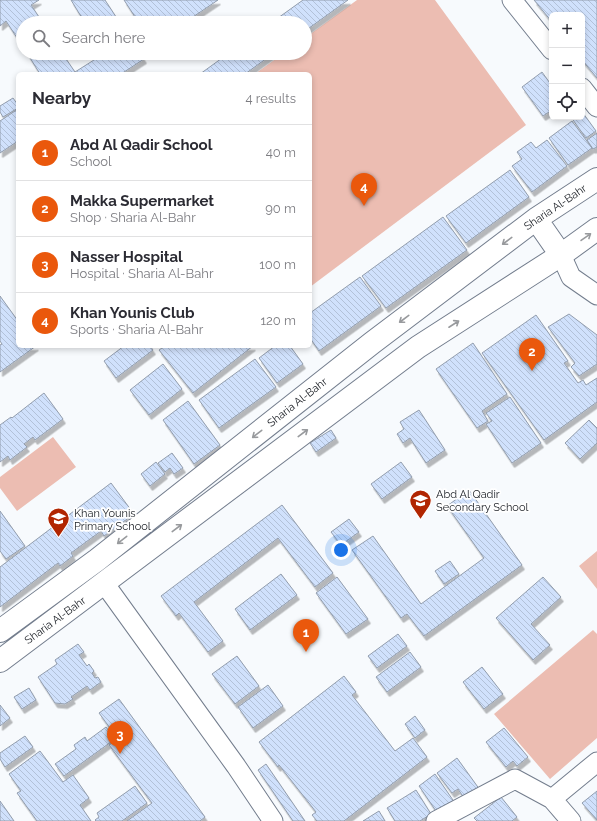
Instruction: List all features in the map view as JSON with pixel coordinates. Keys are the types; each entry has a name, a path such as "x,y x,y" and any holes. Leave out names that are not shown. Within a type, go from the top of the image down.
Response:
{"main road":[{"name":"Sharia Al-Bahr","path":"0,631 97,560 372,343 536,219 597,179"},
{"path":"536,219 561,255"},
{"name":"Sharia Al-Bahr","path":"0,660 104,584 418,347 561,255 597,229"}],"street":[{"path":"512,0 550,48"},
{"path":"585,92 597,107"},
{"path":"561,255 572,277 597,295"},
{"path":"104,584 236,766 273,821"},
{"path":"552,799 597,762"},
{"path":"436,821 515,779 552,799 571,821"}],"shaded area":[{"path":"357,0 435,0 526,125 312,286 312,72 258,72 274,60 312,60 312,33"},
{"path":"53,437 76,467 17,511 0,488 0,477"},
{"path":"597,551 597,589 579,566"},
{"path":"593,630 597,634 597,738 550,779 494,714"}],"building":[{"path":"0,0 39,0 31,5 38,16 16,16 16,36 6,21 0,26"},
{"path":"71,0 105,0 115,16 81,16"},
{"path":"124,0 218,0 194,16 134,16"},
{"path":"303,0 348,0 312,26 312,16 281,16"},
{"path":"534,0 597,0 597,78 585,64 585,12 549,12 549,18"},
{"path":"31,60 67,60 75,72 39,72"},
{"path":"94,60 142,60 124,72 75,72"},
{"path":"219,60 264,60 248,72 203,72"},
{"path":"542,72 549,82 549,112 543,116 522,87"},
{"path":"13,98 16,102 16,109 3,117 0,112 0,106"},
{"path":"16,110 16,142 0,153 0,121"},
{"path":"585,116 596,131 586,138 573,120 585,120"},
{"path":"572,121 592,148 568,165 549,138"},
{"path":"597,133 597,147 593,149 587,140"},
{"path":"547,140 567,166 532,192 512,166 522,159 517,152 531,142 536,148"},
{"path":"510,170 529,197 466,243 446,216"},
{"path":"443,217 467,250 386,308 362,276"},
{"path":"360,277 381,306 319,351 312,341 312,312"},
{"path":"0,296 16,318 16,348 33,348 0,372 0,345 2,344 0,341"},
{"path":"569,314 597,335 597,364 579,376 571,367 575,363 548,327"},
{"path":"536,315 568,361 564,363 578,383 583,380 586,385 597,378 597,402 544,440 482,353"},
{"path":"473,343 507,394 482,411 488,421 477,428 436,369"},
{"path":"121,348 152,348 153,350 116,378 104,361"},
{"path":"162,348 250,348 193,393 159,350"},
{"path":"272,348 291,348 303,364 277,383 259,358"},
{"path":"255,359 276,387 219,428 199,400"},
{"path":"163,364 182,389 149,415 130,390"},
{"path":"44,393 63,419 35,440 33,437 24,444 27,447 10,460 8,456 0,462 0,425 11,417 12,418"},
{"path":"510,397 541,443 512,463 486,424 492,421 486,413"},
{"path":"188,401 220,445 194,464 163,420"},
{"path":"419,410 445,450 426,463 410,438 403,443 397,434 404,429 400,422"},
{"path":"589,420 597,428 597,443 580,459 565,443"},
{"path":"331,430 336,438 316,452 310,443"},
{"path":"172,453 183,468 174,474 170,468 165,472 158,463"},
{"path":"156,462 165,474 150,486 141,474"},
{"path":"401,462 412,477 382,499 371,484"},
{"path":"111,483 134,514 104,536 101,531 71,553 73,556 60,566 58,563 0,607 0,567"},
{"path":"469,490 522,565 424,636 407,614 401,618 352,550 373,536 421,604 484,558 447,506"},
{"path":"282,505 333,573 315,587 278,538 194,602 223,641 208,652 179,613 176,616 161,596"},
{"path":"0,511 25,546 6,559 0,551"},
{"path":"349,519 359,532 341,545 331,532"},
{"path":"450,561 459,574 444,584 435,571"},
{"path":"281,574 297,595 250,630 235,609"},
{"path":"337,577 368,619 346,634 316,593"},
{"path":"543,577 561,597 531,624 550,645 533,660 496,618"},
{"path":"398,634 407,646 377,668 368,656"},
{"path":"78,644 84,652 79,655 87,666 89,664 94,671 92,673 95,678 98,677 101,682 90,690 87,686 71,697 73,699 65,704 55,703 38,677 57,664 55,660"},
{"path":"410,652 421,667 387,692 376,677"},
{"path":"237,656 259,686 235,704 212,674"},
{"path":"482,667 503,694 484,709 463,682"},
{"path":"344,676 356,692 352,695 395,751 413,738 427,757 344,821 317,821 312,815 316,812 259,742"},
{"path":"268,685 283,706 253,728 238,707"},
{"path":"29,688 36,700 22,709 14,697"},
{"path":"119,699 205,817 200,821 127,821 152,803 109,745 118,739 99,713"},
{"path":"0,705 10,718 0,726"},
{"path":"415,716 425,730 415,738 405,724"},
{"path":"106,727 115,739 64,776 55,764 76,749 74,745 85,737 87,741"},
{"path":"504,728 528,757 517,766 513,761 506,767 486,742"},
{"path":"25,736 33,747 5,767 0,759 0,753"},
{"path":"40,751 63,782 73,775 89,798 80,805 91,821 37,821 17,793 21,791 9,774"},
{"path":"457,758 480,790 466,801 458,789 452,793 437,773"},
{"path":"266,764 305,821 293,821 258,770"},
{"path":"435,774 455,803 438,814 419,786"},
{"path":"135,786 147,803 122,821 95,820 99,817 97,813"},
{"path":"416,790 431,814 420,821 395,821 387,808"},
{"path":"597,791 597,820 582,803"},
{"path":"501,797 517,817 512,821 477,821 474,818"},
{"path":"0,801 14,821 0,821"},
{"path":"379,811 385,821 363,821"}],"place":[{"name":"Khan Younis Club","path":"364,206"},
{"name":"Makka Supermarket","path":"532,371"},
{"name":"Abd Al Qadir Secondary School","path":"420,520"},
{"name":"Khan Younis Primary School","path":"59,538"},
{"name":"Abd Al Qadir School","path":"306,652"},
{"name":"Nasser Hospital","path":"120,754"}]}
